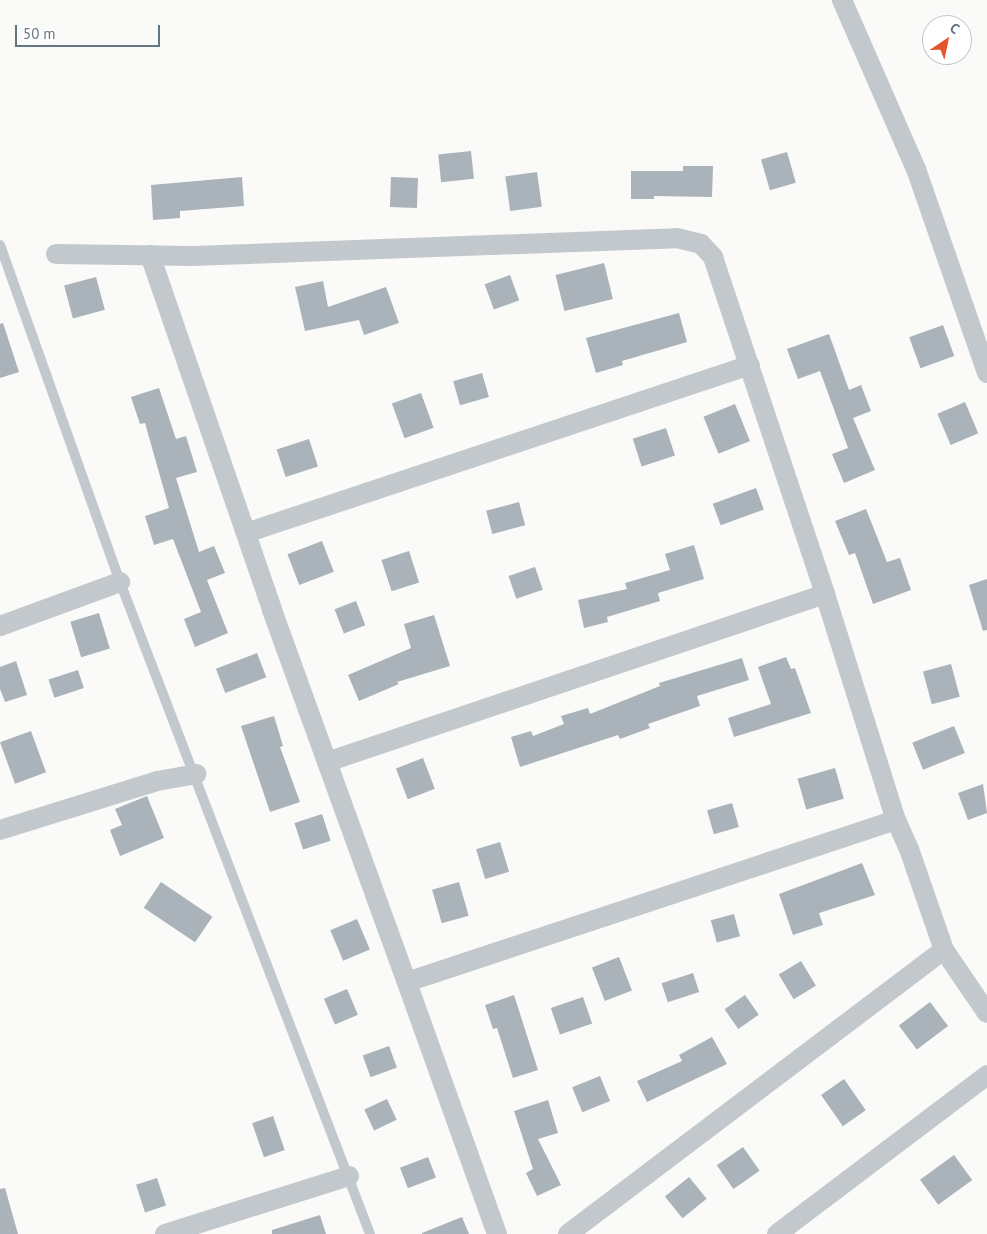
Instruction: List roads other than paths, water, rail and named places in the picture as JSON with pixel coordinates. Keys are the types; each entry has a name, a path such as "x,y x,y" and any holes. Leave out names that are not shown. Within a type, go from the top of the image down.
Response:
{"street":[{"path":"842,0 916,169 987,373"},
{"path":"56,254 150,255 677,238 701,244 713,258 750,365 826,594 896,820 909,849 944,950 987,1013"},
{"path":"150,255 327,762 497,1234"},
{"path":"246,533 750,365"},
{"path":"2,625 120,582"},
{"path":"327,762 826,594"},
{"path":"0,830 157,781 196,774"},
{"path":"407,982 896,820"},
{"path":"568,1234 944,950"},
{"path":"777,1234 987,1075"},
{"path":"165,1234 349,1176"}],"lane":[{"path":"0,245 120,582 196,774 370,1234"}]}
